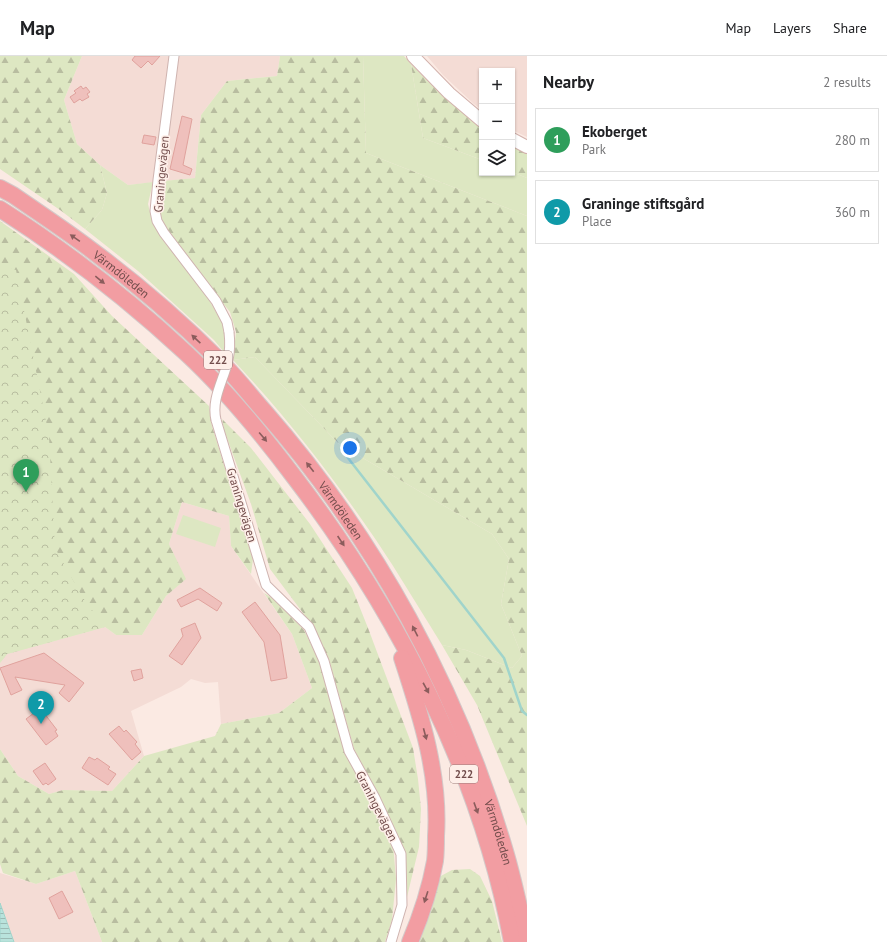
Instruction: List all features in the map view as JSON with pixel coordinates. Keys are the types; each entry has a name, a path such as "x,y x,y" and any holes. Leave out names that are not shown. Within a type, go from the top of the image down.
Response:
{"highway":[{"name":"Värmdöleden","path":"0,188 88,247 144,291 222,363 289,440 354,528 388,580 439,677 463,732 487,795 505,851 527,942"},
{"name":"Värmdöleden","path":"0,209 59,248 112,289 187,353 239,407 319,509 355,562 432,698 459,760 479,818 496,875 512,942"},
{"path":"387,617 414,696 430,752 436,796 437,828 435,859 418,923 410,942"},
{"path":"487,795 527,899"}],"main road":[{"path":"414,56 450,93 479,118"},
{"path":"515,141 527,147"}],"street":[{"name":"Graningevägen","path":"174,56 158,180 156,210 157,221 164,233 216,301 227,322 229,332 228,360 215,402 214,411 266,585 309,627 324,661 349,751 375,798 401,854 402,905 391,942"}],"shaded area":[{"path":"82,56 280,56 277,76 227,81 201,115 195,178 128,185 100,165 77,144 64,100"},
{"path":"427,56 527,56 527,137 515,131 515,68 479,68 479,108 443,75"},
{"path":"182,502 229,516 231,546 292,634 312,688 279,713 221,724 218,682 205,683 191,679 181,687 131,711 144,756 112,791 63,790 49,794 18,776 0,749 0,663 6,654 105,627 116,635 142,635 166,596 185,579 169,544"},
{"path":"75,871 102,942 14,942 0,903 0,873 36,884"}],"green space":[{"path":"0,56 82,56 64,100 77,144 100,165 107,193 102,210 85,229 0,169"},
{"path":"280,56 363,56 366,153 527,216 527,826 477,705 442,645 466,650 512,668 522,656 501,604 509,559 492,534 339,444 255,357 233,360 236,332 230,312 166,231 163,225 160,207 163,181 195,178 201,115 227,81 277,76"},
{"path":"363,56 404,56 411,64 423,138 479,159 479,176 515,176 515,173 527,178 527,216 366,153"},
{"path":"411,64 453,105 479,124 479,159 423,138"},
{"path":"515,146 527,152 527,178 515,173"},
{"path":"100,165 128,185 153,182 148,204 152,220 209,300 224,326 226,340 224,352 214,340 138,271 85,229 102,210 107,193"},
{"path":"0,221 74,274 112,316 209,406 212,426 253,559 251,574 231,546 229,516 182,502 169,544 186,579 166,596 142,635 116,635 105,627 7,654 0,663"},
{"path":"0,266 16,270 49,436 55,548 83,598 105,627 7,654 0,663"},
{"path":"255,357 339,444 492,534 509,559 501,604 522,656 512,668 466,650 442,645 385,553 360,516 308,447 272,403 233,360"},
{"path":"222,419 251,448 310,524 352,588 368,628 413,748 418,779 421,809 419,847 407,897 404,881 404,852 392,823 354,749 329,660 312,625 270,569 251,504 224,430"},
{"path":"183,515 221,528 215,547 176,534"},
{"path":"264,593 274,599 304,630 324,671 345,750 393,844 396,879 392,920 385,942 102,942 75,871 36,884 3,873 0,864 0,749 18,776 49,794 63,790 112,791 144,756 215,736 221,724 279,713 312,688 292,634"},
{"path":"470,869 480,876 492,901 502,942 417,942 439,877 452,870"}],"water":[{"path":"0,903 14,942 0,942"}],"building":[{"path":"135,56 160,56 152,65 148,61 141,68 132,60"},
{"path":"81,86 83,89 86,87 90,92 87,94 89,97 82,101 80,99 74,103 70,97 76,93 74,91"},
{"path":"182,116 192,119 183,165 192,169 190,175 170,169"},
{"path":"144,135 156,137 154,145 142,143"},
{"path":"200,588 222,603 217,611 198,599 181,607 177,600"},
{"path":"255,602 280,635 287,678 271,681 264,642 242,612"},
{"path":"195,623 201,638 182,665 169,656 183,636 181,629"},
{"path":"44,653 84,683 69,702 59,693 65,685 15,677 22,690 11,695 0,668"},
{"path":"141,669 143,678 134,681 131,671"},
{"path":"38,710 41,715 44,713 57,730 55,731 58,736 46,745 26,719"},
{"path":"119,726 124,732 126,730 137,742 135,744 141,752 132,760 109,734"},
{"path":"89,757 95,760 97,758 110,767 108,769 116,774 108,785 82,768"},
{"path":"45,763 56,779 48,785 46,783 43,785 33,771"},
{"path":"62,891 73,912 59,919 49,898"}],"waterway":[{"path":"341,449 504,658 522,711 527,715"}],"place":[{"name":"Ekoberget","path":"26,492"},
{"name":"Graninge stiftsgård","path":"41,724"}]}
